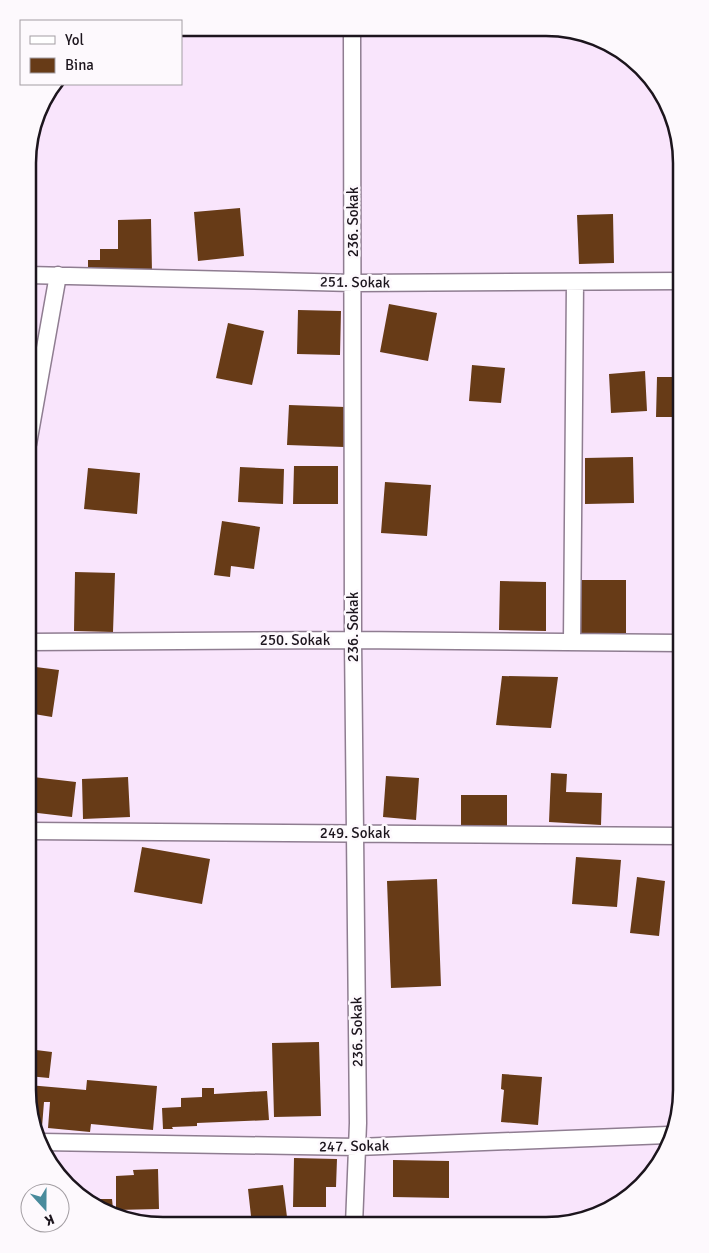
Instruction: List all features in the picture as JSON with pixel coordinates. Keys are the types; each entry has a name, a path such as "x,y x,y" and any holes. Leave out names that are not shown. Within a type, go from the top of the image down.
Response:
{"street":[{"name":"236. Sokak","path":"352,36 353,640 358,1123 354,1217"},
{"name":"251. Sokak","path":"36,275 353,283 673,281"},
{"path":"36,399 58,275"},
{"path":"572,642 575,282"},
{"name":"250. Sokak","path":"36,642 353,640 672,643"},
{"name":"249. Sokak","path":"36,831 672,836"},
{"name":"247. Sokak","path":"48,1142 357,1147 664,1135"}],"building":[{"path":"240,208 244,256 198,261 194,212"},
{"path":"613,214 614,263 579,264 577,215"},
{"path":"151,219 152,272 88,272 88,260 100,260 100,249 118,249 118,220"},
{"path":"389,304 437,313 428,361 380,352"},
{"path":"298,310 341,311 340,355 297,354"},
{"path":"228,323 264,331 252,385 216,378"},
{"path":"472,365 505,368 501,403 469,401"},
{"path":"645,371 647,411 611,413 609,374"},
{"path":"657,377 673,377 673,417 656,417"},
{"path":"289,405 345,407 344,447 287,445"},
{"path":"633,457 634,503 585,504 585,458"},
{"path":"294,466 338,466 338,504 293,504"},
{"path":"240,467 284,469 283,504 238,502"},
{"path":"88,468 140,473 137,514 84,509"},
{"path":"385,482 431,485 427,536 381,533"},
{"path":"222,521 260,527 254,569 231,566 230,577 214,575"},
{"path":"75,572 115,573 113,632 74,631"},
{"path":"579,580 626,580 626,635 578,635"},
{"path":"500,581 546,582 546,631 499,630"},
{"path":"36,667 59,670 52,717 36,714"},
{"path":"502,676 558,677 551,728 496,725"},
{"path":"551,773 567,774 566,792 602,793 601,825 549,822"},
{"path":"386,776 419,778 416,820 383,817"},
{"path":"36,777 76,782 72,817 36,813"},
{"path":"128,777 130,817 83,819 82,779"},
{"path":"461,795 507,795 507,828 461,828"},
{"path":"142,847 210,859 202,904 134,892"},
{"path":"576,857 621,860 617,907 572,904"},
{"path":"637,877 665,881 659,936 630,933"},
{"path":"437,879 441,986 391,988 387,881"},
{"path":"319,1042 321,1116 274,1117 272,1043"},
{"path":"36,1050 52,1052 49,1078 36,1077"},
{"path":"502,1074 542,1077 538,1125 501,1122 504,1090 501,1089"},
{"path":"87,1080 157,1086 153,1130 91,1124 90,1132 48,1128 50,1102 44,1102 42,1126 37,1106 36,1086 86,1090"},
{"path":"202,1088 214,1088 214,1094 267,1091 269,1120 197,1123 197,1126 163,1129 162,1108 181,1107 181,1098 202,1097"},
{"path":"294,1158 337,1159 336,1187 326,1187 326,1207 293,1207"},
{"path":"393,1160 449,1161 449,1198 393,1197"},
{"path":"158,1169 159,1209 124,1210 116,1207 116,1176 134,1175 133,1170"},
{"path":"283,1185 287,1217 251,1217 248,1189"},
{"path":"99,1199 112,1199 113,1206"}]}
